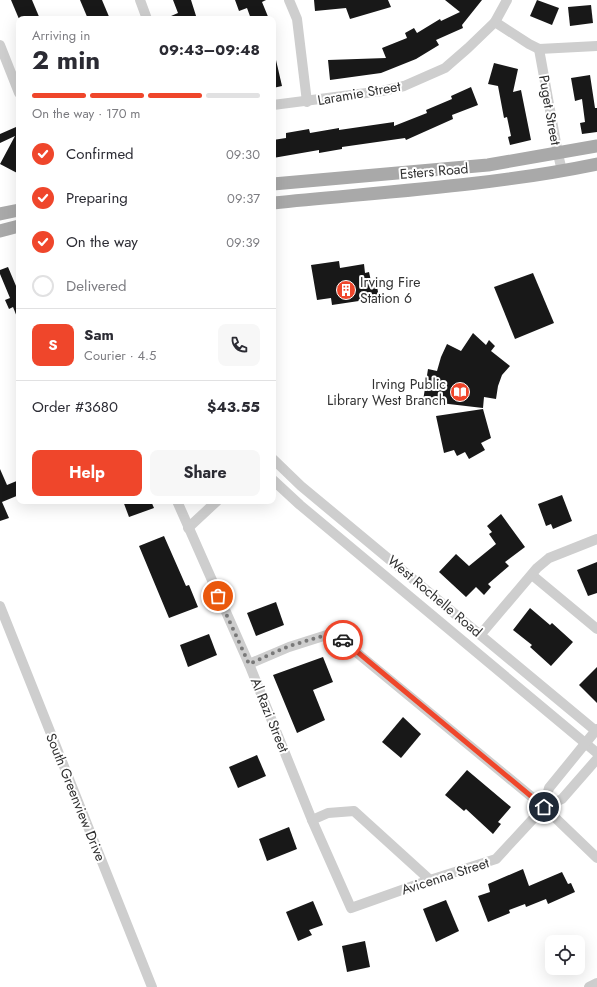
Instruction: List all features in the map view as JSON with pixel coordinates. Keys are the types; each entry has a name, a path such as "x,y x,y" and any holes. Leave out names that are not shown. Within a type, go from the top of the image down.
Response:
{"main road":[{"name":"Esters Road","path":"276,184 488,165 597,146"},
{"name":"Esters Road","path":"276,203 483,182 562,171 597,164"},
{"path":"323,180 324,198"},
{"path":"0,214 16,211"},
{"path":"0,231 16,227"}],"street":[{"path":"140,0 147,16"},
{"path":"289,0 297,19 307,102"},
{"name":"Laramie Street","path":"276,105 307,102 404,86 444,68 468,48 495,22 507,0"},
{"path":"495,22 539,49 597,46"},
{"path":"0,45 16,85"},
{"name":"Puget Street","path":"539,49 562,171"},
{"name":"West Rochelle Road","path":"276,462 302,486 596,730"},
{"name":"West Rochelle Road","path":"276,483 300,505 597,752"},
{"name":"Al Razi Street","path":"178,504 249,664 312,820 351,908"},
{"path":"188,528 214,504"},
{"path":"481,634 532,575 549,558 597,539"},
{"path":"532,575 597,629"},
{"name":"South Greenview Drive","path":"0,606 152,987"},
{"path":"249,664 289,646 333,633 544,807 597,858"},
{"name":"Avicenna Street","path":"544,807 549,788 596,730"},
{"name":"Avicenna Street","path":"351,908 430,880 496,859 544,807 562,799 597,759"},
{"path":"312,820 328,813 354,811 430,880"},
{"path":"589,987 597,983"}],"building":[{"path":"11,0 32,0 39,16 18,16"},
{"path":"80,0 102,0 109,16 87,16"},
{"path":"173,0 191,0 196,16 171,16 178,13"},
{"path":"235,0 266,0 262,2 268,16 250,16 247,8 239,11"},
{"path":"314,0 388,0 391,7 350,19 346,8 315,11"},
{"path":"445,0 482,0 462,25 463,28 436,40 439,45 416,59 381,73 330,80 328,60 386,58 382,48 407,38 405,33 414,28 417,33 440,19 441,21 460,12"},
{"path":"537,0 559,8 552,25 530,16"},
{"path":"591,5 593,23 570,26 568,7"},
{"path":"276,60 282,86 276,87"},
{"path":"494,63 518,69 513,92 521,90 531,140 510,145 508,137 511,136 507,117 504,118 498,86 488,84"},
{"path":"590,75 595,108 597,108 597,132 582,134 580,123 585,122 582,99 575,101 571,78"},
{"path":"471,87 478,105 452,115 453,119 406,140 405,138 342,147 342,149 319,153 319,150 276,157 276,140 286,138 286,133 309,129 310,133 394,122 394,126 427,113 426,110 452,99 451,96"},
{"path":"16,127 16,172 0,164 15,136 0,143 0,134"},
{"name":"Irving Fire Station 6","path":"339,261 340,268 364,264 365,273 369,272 371,281 376,280 379,298 332,305 331,298 317,300 311,265"},
{"path":"8,267 16,286 16,314 13,307 9,309 5,300 10,298 0,274 0,270"},
{"path":"533,273 554,323 515,339 494,287"},
{"name":"Irving Public Library West Branch","path":"473,333 486,345 489,340 495,346 491,351 510,366 502,375 498,386 496,399 484,397 483,408 423,401 428,369 437,371 447,344 461,351"},
{"path":"483,409 491,438 481,443 485,450 469,459 465,452 457,456 454,450 444,453 436,416"},
{"path":"0,469 7,485 16,481 16,496 2,502 9,518 0,521"},
{"path":"562,495 572,521 553,529 551,524 546,526 538,504"},
{"path":"124,504 152,504 154,508 129,517"},
{"path":"501,514 525,547 505,562 509,566 488,584 491,587 484,595 476,587 466,597 439,572 456,554 469,566 496,544 489,534 492,532 487,526"},
{"path":"164,536 186,586 189,585 198,607 169,618 139,546"},
{"path":"597,562 597,593 588,596 577,570"},
{"path":"276,602 284,625 256,636 247,613"},
{"path":"530,608 550,625 552,623 573,642 551,666 530,647 532,645 513,630"},
{"path":"209,634 217,655 188,667 180,645"},
{"path":"323,657 333,682 313,690 325,720 297,733 273,675"},
{"path":"597,667 597,703 579,685"},
{"path":"403,717 421,734 401,758 382,742"},
{"path":"257,755 266,776 238,788 229,767"},
{"path":"467,770 511,807 498,822 501,824 493,834 466,809 464,811 445,795"},
{"path":"289,827 297,849 267,861 259,839"},
{"path":"523,869 529,886 562,872 568,884 571,883 575,892 548,904 546,899 526,907 525,904 509,910 510,913 488,922 478,896 490,892 488,884"},
{"path":"446,900 459,931 436,942 423,909"},
{"path":"313,901 323,925 309,930 312,935 298,941 286,912"},
{"path":"365,941 370,967 347,972 342,946"}],"way so far":[{"path":"218,596 249,664 289,646 333,633 343,640"}],"place":[{"name":"Irving Fire Station 6","path":"346,290"},
{"name":"Irving Public Library West Branch","path":"460,392"}],"route":[{"path":"343,640 544,807"}]}
